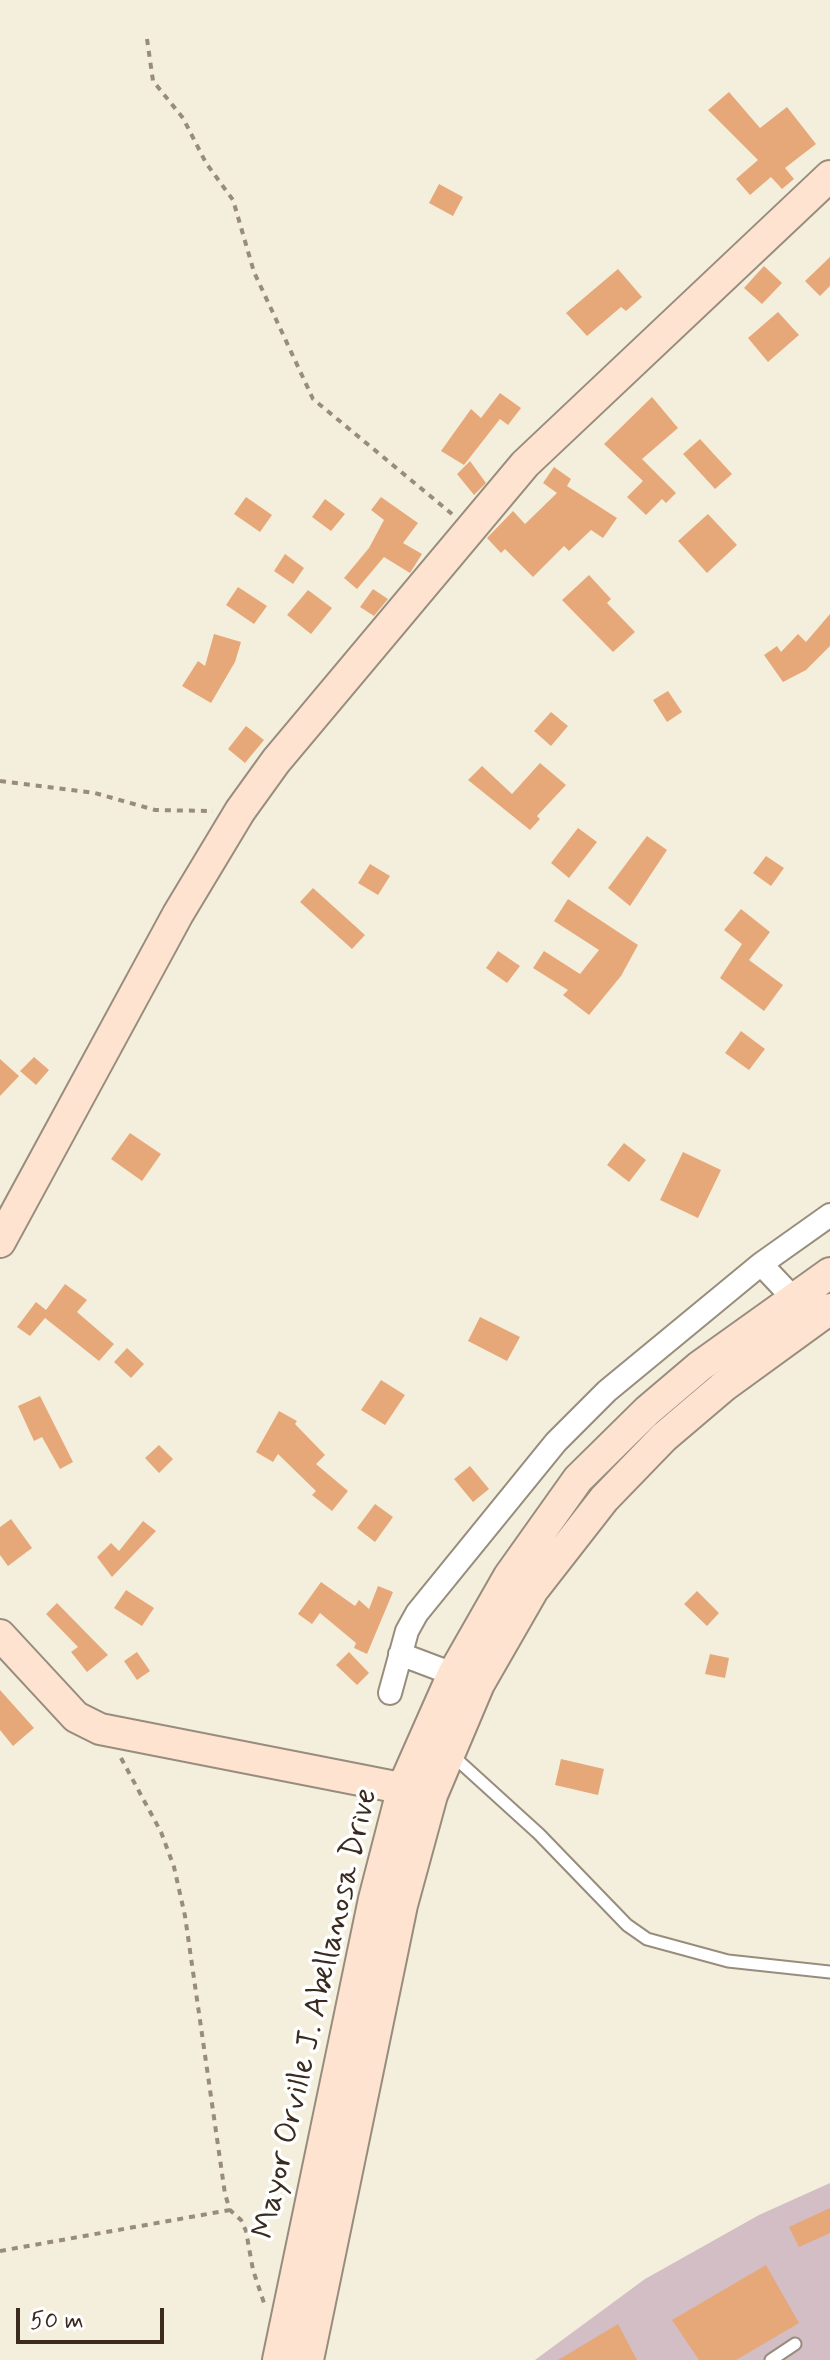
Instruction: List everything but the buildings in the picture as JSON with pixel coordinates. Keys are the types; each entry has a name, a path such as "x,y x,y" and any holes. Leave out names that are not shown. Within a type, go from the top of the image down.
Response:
{"main road":[{"path":"0,1242 108,1037 240,811 276,761 525,464 589,400 830,176"},
{"name":"Mayor Orville J. Abellanosa Drive","path":"278,2360 374,1899 403,1787 453,1674 509,1576 578,1479 647,1411 700,1366 830,1273"},
{"name":"Mayor Orville J. Abellanosa Drive","path":"308,2360 402,1905 432,1795 479,1684 533,1590 604,1499 676,1427 724,1386 830,1309"},
{"path":"0,1635 76,1717 114,1733 432,1795"}],"street":[{"path":"390,1693 400,1654 417,1613 556,1442 607,1391 761,1264 830,1215"},
{"path":"761,1264 794,1299"},
{"path":"400,1654 453,1674"}],"lane":[{"path":"450,1753 539,1834 627,1925 647,1939 728,1961 830,1972"},
{"path":"771,2360 795,2344"}],"path":[{"path":"147,39 153,81 183,118 206,163 233,200 254,272 313,399 469,528"},
{"path":"0,781 95,793 155,810 240,811"},
{"path":"114,1733 120,1755 161,1832 174,1867 185,1916 230,2210 241,2220 246,2231 260,2298 284,2331"},
{"path":"0,2251 230,2210"}],"shaded area":[{"path":"830,2183 830,2360 535,2360 645,2279 759,2215"}]}
